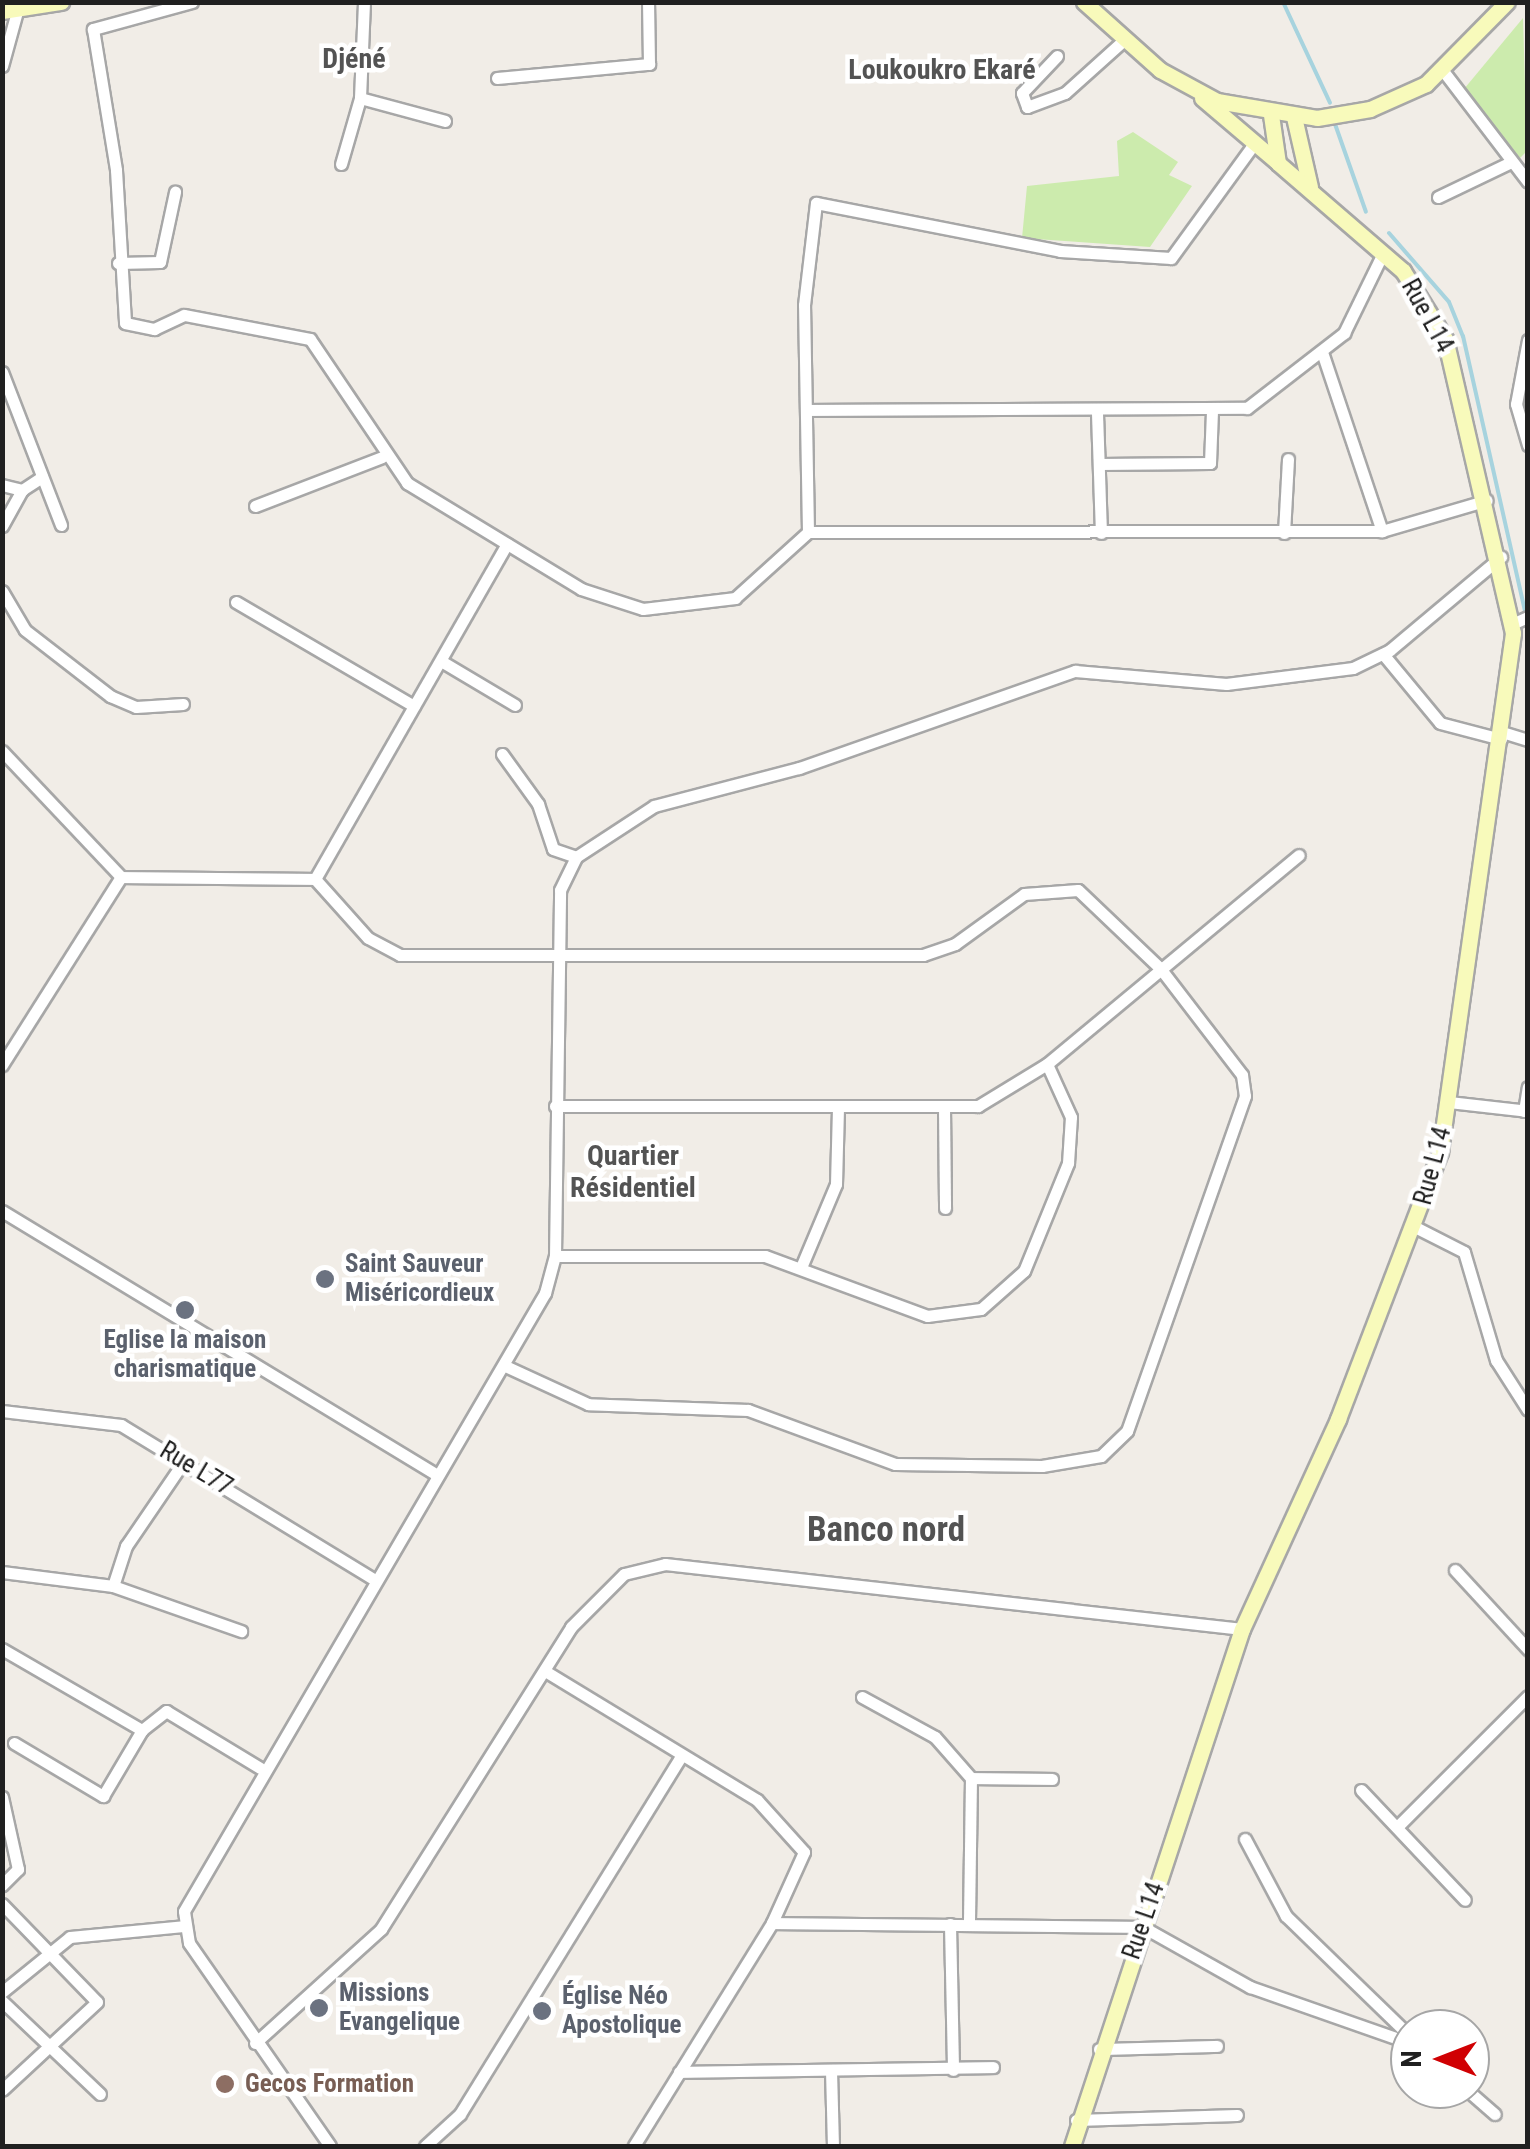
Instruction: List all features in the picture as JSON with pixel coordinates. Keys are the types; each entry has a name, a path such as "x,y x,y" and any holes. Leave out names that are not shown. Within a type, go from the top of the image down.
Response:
{"street":[{"path":"2,66 10,10 61,2"},
{"path":"192,2 93,28 116,170 120,315 132,328 184,315 310,339 382,458 432,502 614,604 671,612 735,598 808,532 1382,531 1487,500"},
{"path":"341,164 360,98 364,2"},
{"path":"497,78 650,64 648,2"},
{"path":"1084,2 1192,88 1271,115 1294,118 1370,109 1444,72 1507,2"},
{"path":"1057,56 1022,94 1027,107 1066,92 1125,38"},
{"path":"1444,72 1528,182"},
{"name":"Rue L14","path":"1072,2146 1076,2120 1099,2049 1242,1629 1416,1228 1449,1102 1520,620 1445,339 1383,253 1192,88"},
{"path":"360,98 444,120"},
{"path":"1271,115 1278,163"},
{"path":"1294,118 1310,187"},
{"path":"808,532 805,271 816,203 1060,250 1171,258 1253,144"},
{"path":"1438,197 1511,162"},
{"path":"118,264 160,262 175,192"},
{"path":"806,410 1097,413 1212,411 1258,403 1323,355 1352,322 1383,253"},
{"path":"1528,340 1517,427 1528,445"},
{"path":"1323,355 1382,531"},
{"path":"2,372 61,525"},
{"path":"1099,464 1210,463 1212,411"},
{"path":"1097,413 1101,533"},
{"path":"255,506 382,458"},
{"path":"1284,532 1288,459"},
{"path":"2,526 22,490 42,477"},
{"path":"2,485 22,490"},
{"path":"315,879 508,544"},
{"path":"330,2146 255,2043 185,1926 188,1896 372,1578 505,1366 555,1256 556,960 560,890 576,857 654,806 799,768 1075,671 1226,684 1353,668 1383,654 1501,557"},
{"path":"2,591 25,630 110,696 136,707 183,704"},
{"path":"236,602 414,706"},
{"path":"1383,654 1440,723 1528,740"},
{"path":"441,661 514,705"},
{"path":"2,750 121,877 315,879 368,938 400,955 556,960 923,955 955,944 1024,894 1061,888 1094,897 1160,968 1242,1075 1245,1096 1127,1431 1102,1456 1042,1466 895,1464 748,1410 588,1404 505,1366"},
{"path":"502,754 538,804 553,848 576,857"},
{"path":"555,1106 978,1106 1047,1064 1298,855"},
{"path":"2,1066 121,877"},
{"path":"555,1256 751,1254 802,1265 927,1316 956,1316 1005,1294 1024,1270 1070,1152 1072,1117 1047,1064"},
{"path":"1449,1102 1526,1111 1528,1086"},
{"path":"802,1265 836,1184 838,1106"},
{"path":"944,1108 946,1208"},
{"path":"2,1211 438,1475"},
{"path":"1416,1228 1464,1252 1496,1360 1528,1410"},
{"name":"Rue L77","path":"2,1411 110,1421 372,1578"},
{"path":"112,1586 126,1546 184,1462"},
{"path":"255,2043 381,1930 590,1600 624,1574 665,1564 1242,1629"},
{"path":"1455,1570 1528,1648"},
{"path":"2,1572 112,1586 241,1631"},
{"path":"2,1649 142,1730"},
{"path":"545,1671 757,1800 800,1840 803,1865 772,1923 634,2146"},
{"path":"862,1696 935,1737 971,1778 969,1923"},
{"path":"1398,1826 1528,1696"},
{"path":"14,1743 103,1796 142,1730 166,1710 260,1768"},
{"path":"425,2146 460,2114 682,1756"},
{"path":"971,1778 1052,1778"},
{"path":"1361,1790 1464,1900"},
{"path":"2,1797 18,1869 2,1885"},
{"path":"1245,1839 1286,1916 1390,2020"},
{"path":"2,1904 52,1949 97,2002 2,2090"},
{"path":"772,1923 1143,1926 1250,1987 1390,2033"},
{"path":"950,1924 953,2070"},
{"path":"2,1992 52,1949 74,1936 185,1926"},
{"path":"2,2001 100,2094"},
{"path":"1099,2049 1217,2046"},
{"path":"679,2072 993,2068"},
{"path":"831,2070 833,2146"},
{"path":"1489,2109 1495,2114"},
{"path":"1076,2120 1237,2115"}],"green space":[{"path":"1523,18 1527,151 1520,158 1464,89"},
{"path":"1133,132 1178,162 1169,175 1192,186 1150,247 1022,238 1027,186 1119,176 1117,141"}],"waterway":[{"path":"1283,2 1330,103"},
{"path":"1335,124 1366,212"},
{"path":"1389,233 1449,302 1463,336 1525,612"}],"place":[{"name":"Saint Sauveur Miséricordieux","path":"325,1279"},
{"name":"Eglise la maison charismatique","path":"185,1310"},
{"name":"Missions Evangelique","path":"319,2008"},
{"name":"Église Néo Apostolique","path":"542,2011"},
{"name":"Gecos Formation","path":"225,2084"}],"district":[{"name":"Djéné","path":"354,59"},
{"name":"Loukoukro Ekaré","path":"942,70"},
{"name":"Quartier Résidentiel","path":"633,1172"},
{"name":"Banco nord","path":"886,1530"}]}
